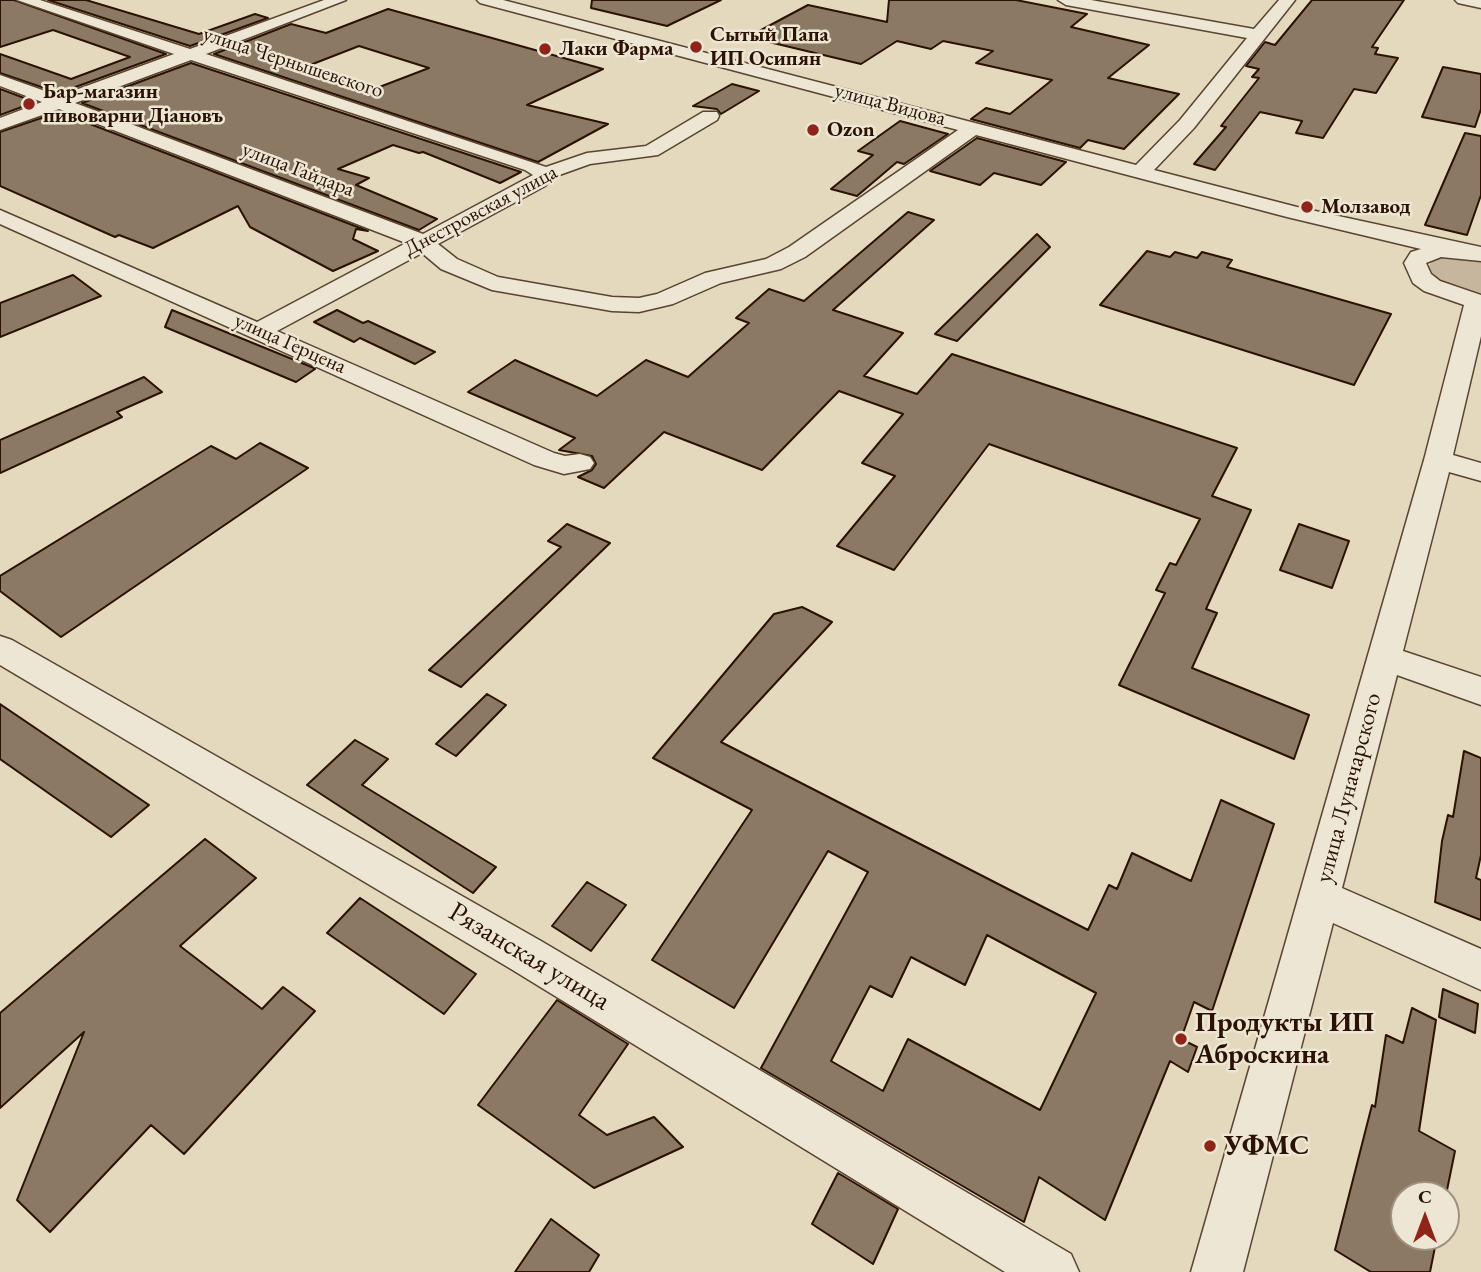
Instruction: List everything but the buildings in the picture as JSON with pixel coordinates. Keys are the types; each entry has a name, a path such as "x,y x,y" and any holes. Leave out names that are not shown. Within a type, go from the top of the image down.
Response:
{"street":[{"name":"улица Чернышевского","path":"25,0 532,166 544,174"},
{"path":"0,124 338,0"},
{"name":"улица Видова","path":"485,0 1294,213"},
{"path":"1066,0 1258,36"},
{"path":"1140,173 1187,124 1287,0"},
{"path":"1464,0 1481,3"},
{"name":"улица Гайдара","path":"0,79 423,242 449,264 492,283 612,304 639,305 665,299 713,278 773,264 797,252 974,128"},
{"name":"Днестровская улица","path":"260,330 538,182 544,174 587,159 651,151 710,116"},
{"path":"1294,213 1481,254"},
{"path":"1294,213 1362,239 1445,293 1479,302"},
{"name":"улица Герцена","path":"0,216 544,459 564,465 580,463"},
{"path":"1422,278 1415,263 1419,257 1439,250 1454,250"},
{"name":"улица Луначарского","path":"1222,1270 1479,302"},
{"path":"1438,460 1481,472"},
{"name":"Рязанская улица","path":"0,649 538,962 1053,1272"},
{"path":"1385,657 1481,691"},
{"path":"1319,897 1481,970"}],"shaded area":[{"path":"1443,257 1481,261 1481,295 1436,281 1427,269 1434,259"}],"place":[{"name":"Сытый Папа ИП Осипян","path":"696,47"},
{"name":"Лаки Фарма","path":"545,49"},
{"name":"Бар-магазин пивоварни Дiановъ","path":"29,104"},
{"name":"Ozon","path":"813,130"},
{"name":"Молзавод","path":"1307,207"},
{"name":"Продукты ИП Аброскина","path":"1181,1039"},
{"name":"УФМС","path":"1210,1146"}]}
